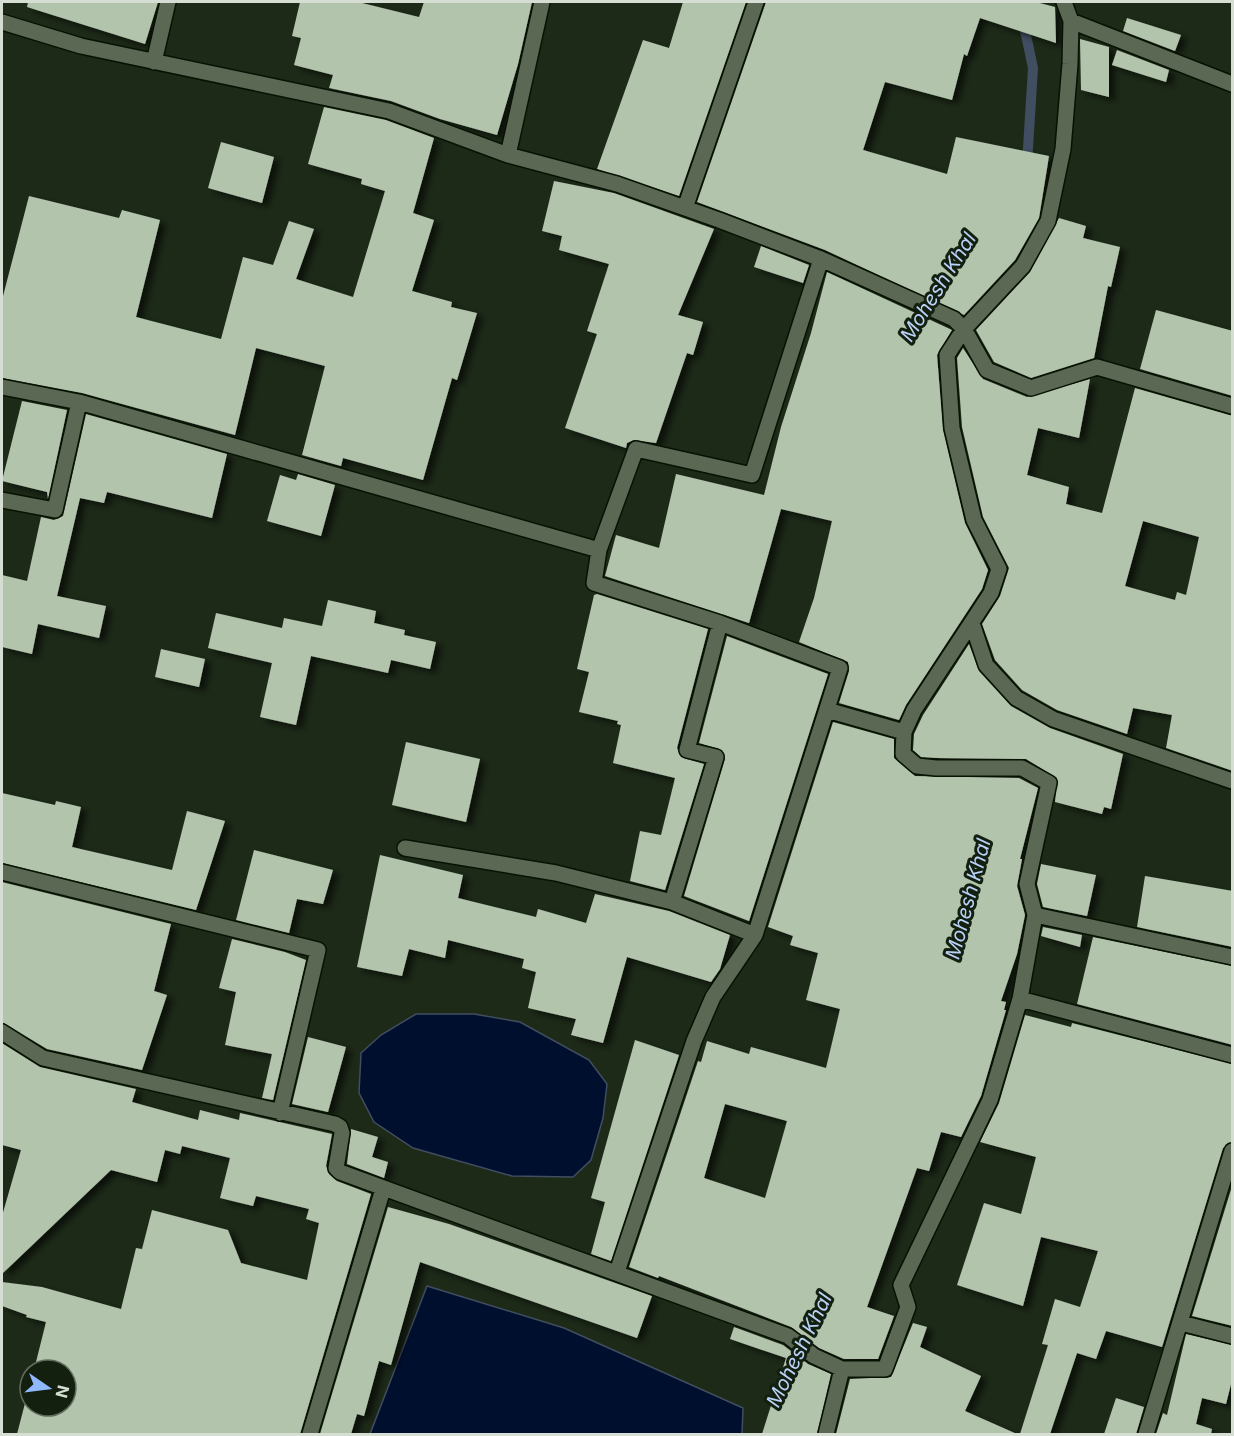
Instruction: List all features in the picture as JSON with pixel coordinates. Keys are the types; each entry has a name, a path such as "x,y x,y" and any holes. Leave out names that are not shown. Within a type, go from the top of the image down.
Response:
{"street":[{"path":"153,62 168,2"},
{"path":"508,156 543,2"},
{"path":"685,207 756,2"},
{"path":"2,1032 43,1058 335,1124 340,1127 342,1133 336,1168 383,1189 617,1272 788,1336 814,1356 842,1369 885,1369 908,1307 901,1285 990,1100 1020,999 1035,915 1027,884 1049,783 1022,768 917,766 903,754 904,732 914,710 991,593 999,569 974,520 952,428 947,355 964,329 1023,266 1048,221 1063,149 1071,21 1064,2"},
{"path":"1071,21 1233,84"},
{"path":"2,22 81,46 389,111 508,156 617,184 685,207 821,259 954,319 964,329 987,370 1031,388 1097,367 1233,406"},
{"path":"617,1272 694,1041 713,997 754,935 840,668 720,623 594,583 599,550 636,449 752,475 821,259"},
{"path":"2,387 79,402 599,550"},
{"path":"2,501 55,510 79,402"},
{"path":"672,902 716,758 687,750 720,623"},
{"path":"972,623 986,665 1016,698 1053,719 1233,781"},
{"path":"827,710 904,732"},
{"path":"405,848 556,873 672,902 754,935"},
{"path":"2,872 318,950 280,1113"},
{"path":"1035,915 1233,957"},
{"path":"1020,999 1233,1055"},
{"path":"1146,1434 1233,1151"},
{"path":"309,1434 383,1189"},
{"path":"1181,1323 1233,1336"},
{"path":"826,1434 842,1369"}],"water":[{"path":"416,1014 474,1014 520,1022 589,1060 607,1084 603,1118 591,1160 573,1177 512,1176 413,1148 374,1122 359,1093 361,1053 381,1035"},
{"path":"427,1286 564,1328 743,1408 742,1434 370,1434"}],"building":[{"path":"28,2 158,2 145,44 27,7"},
{"path":"300,2 358,2 419,17 424,2 532,2 518,64 497,135 440,119 391,101 329,88 333,75 294,65 301,38 292,36"},
{"path":"683,2 746,2 679,196 597,169 643,40 669,48"},
{"path":"766,2 1036,2 1055,7 1056,43 980,18 967,56 964,54 952,100 885,82 863,150 947,174 956,137 1049,156 1039,218 1015,260 964,315 825,250 697,202"},
{"path":"1127,18 1181,35 1175,51 1123,31"},
{"path":"1080,39 1109,47 1109,97 1081,90"},
{"path":"1117,50 1169,70 1166,82 1112,65"},
{"path":"324,107 386,120 434,138 413,213 434,220 412,291 452,302 451,307 477,313 457,380 452,378 423,480 343,458 341,466 302,455 325,366 256,348 235,435 82,393 2,378 2,300 29,196 119,218 122,210 160,220 136,317 221,339 243,257 273,265 289,221 314,229 296,279 353,297 385,191 361,184 362,179 308,164"},
{"path":"221,142 274,157 262,203 208,188"},
{"path":"554,181 614,193 714,229 678,315 703,322 693,355 687,353 656,443 634,440 627,443 626,448 565,428 597,334 587,331 609,264 559,250 562,236 542,231"},
{"path":"1059,218 1086,226 1083,238 1120,247 1111,287 1108,286 1094,358 1031,378 994,362 976,330 1030,272"},
{"path":"761,246 809,265 803,283 754,267"},
{"path":"827,272 952,330 937,355 943,430 965,523 988,570 982,589 906,705 899,720 839,703 849,671 848,662 799,642 814,598 832,521 781,509 749,623 605,576 616,535 659,548 676,474 764,495 781,427 811,333"},
{"path":"1156,310 1233,331 1233,396 1140,369"},
{"path":"963,348 983,379 1027,397 1090,379 1079,438 1038,428 1027,475 1069,487 1066,504 1102,513 1135,388 1233,416 1233,771 1166,748 1172,715 1133,708 1127,734 1057,710 1022,690 995,660 982,624 1000,596 1009,568 983,517 962,427 957,358","holes":["1143,521 1199,537 1186,595 1177,592 1175,600 1125,586"]},
{"path":"22,401 67,410 48,499 47,492 2,481"},
{"path":"86,414 227,454 212,518 107,492 104,503 80,498 57,596 106,606 99,638 38,624 32,654 2,647 2,575 27,581 41,517 54,520 63,516"},
{"path":"298,474 335,485 321,536 267,521 280,475 296,480"},
{"path":"597,594 708,629 677,748 681,757 704,764 665,890 630,881 640,831 661,835 675,778 613,763 621,725 617,724 618,721 579,712 589,672 577,669 594,595"},
{"path":"328,600 376,611 374,623 405,630 404,635 436,642 430,669 391,660 388,673 311,656 296,725 260,717 272,663 208,648 216,613 282,628 284,618 322,626"},
{"path":"727,636 828,674 749,921 684,896 725,759 722,750 699,743"},
{"path":"969,644 979,671 1011,706 1050,728 1123,754 1111,809 1104,807 1102,814 1055,802 1057,778 1026,759 921,757 913,750 914,734 923,715"},
{"path":"161,649 205,659 199,687 155,677"},
{"path":"833,722 894,739 894,758 915,776 1019,778 1038,788 1020,859 1022,859 1017,886 1025,915 1017,954 1001,1001 1006,1002 1004,1010 1006,1010 981,1096 961,1137 941,1132 929,1171 917,1168 867,1307 894,1316 878,1359 844,1359 819,1348 791,1327 659,1276 658,1278 629,1267 698,1061 701,1062 707,1041 749,1054 751,1047 826,1068 840,1009 806,1000 818,953 790,945 793,936 768,927","holes":["725,1104 787,1121 765,1198 704,1178"]},
{"path":"406,742 480,759 466,822 392,805"},
{"path":"2,793 55,805 56,801 81,807 72,847 172,870 187,811 225,821 196,910 2,863"},
{"path":"254,850 333,870 323,904 297,899 289,933 236,920"},
{"path":"380,855 463,875 458,898 536,917 538,909 586,923 595,894 669,911 730,935 720,969 711,982 627,957 603,1043 571,1035 576,1019 528,1008 536,972 522,968 524,959 448,940 445,958 409,949 402,976 357,967"},
{"path":"1041,864 1096,875 1087,916 1043,907 1037,884"},
{"path":"1145,876 1233,891 1233,947 1137,927"},
{"path":"2,882 171,924 154,991 167,995 142,1070 47,1049 2,1022"},
{"path":"1043,927 1082,935 1080,947 1041,936"},
{"path":"1093,937 1233,966 1233,1045 1077,1004"},
{"path":"232,939 285,952 306,960 273,1100 262,1098 272,1054 225,1045 236,992 219,988"},
{"path":"1025,1015 1071,1027 1072,1023 1233,1064 1233,1142 1223,1148 1162,1347 1106,1331 1096,1359 1077,1353 1050,1434 1020,1434 1048,1345 1042,1344 1055,1299 1080,1307 1098,1251 1041,1237 1023,1306 957,1285 984,1203 1021,1214 1036,1157 980,1142 999,1103"},
{"path":"308,1037 346,1047 328,1112 292,1104"},
{"path":"635,1040 679,1055 611,1261 591,1254 605,1202 591,1198"},
{"path":"2,1043 40,1067 136,1089 132,1102 198,1120 200,1110 239,1120 240,1113 332,1134 326,1166 329,1174 337,1181 371,1194 300,1434 17,1434 21,1418 78,1418 78,1358 37,1358 46,1322 26,1317 27,1315 2,1306 2,1282 42,1287 121,1309 136,1248 142,1249 152,1210 228,1230 241,1263 307,1280 319,1223 306,1219 309,1209 256,1196 253,1206 220,1198 230,1158 182,1146 180,1154 165,1150 157,1182 111,1170 2,1274 2,1216 21,1150 2,1145"},
{"path":"351,1129 378,1137 372,1157 388,1162 384,1178 347,1164"},
{"path":"1233,1183 1233,1326 1192,1316"},
{"path":"388,1207 449,1224 652,1296 637,1338 420,1262 391,1365 379,1361 364,1416 357,1414 351,1434 320,1434"},
{"path":"913,1323 927,1327 920,1347 981,1376 965,1411 1017,1434 836,1434 850,1379 891,1377"},
{"path":"734,1327 783,1345 808,1364 831,1374 817,1434 762,1434 786,1358 730,1339"},
{"path":"1186,1334 1233,1345 1233,1376 1226,1404 1202,1398 1196,1424 1212,1429 1211,1434 1156,1434 1163,1413 1167,1415"},
{"path":"1116,1398 1144,1407 1136,1434 1104,1434"}],"waterway":[{"name":"Mohesh Khal","path":"1019,2 1033,68 1027,164"}]}
